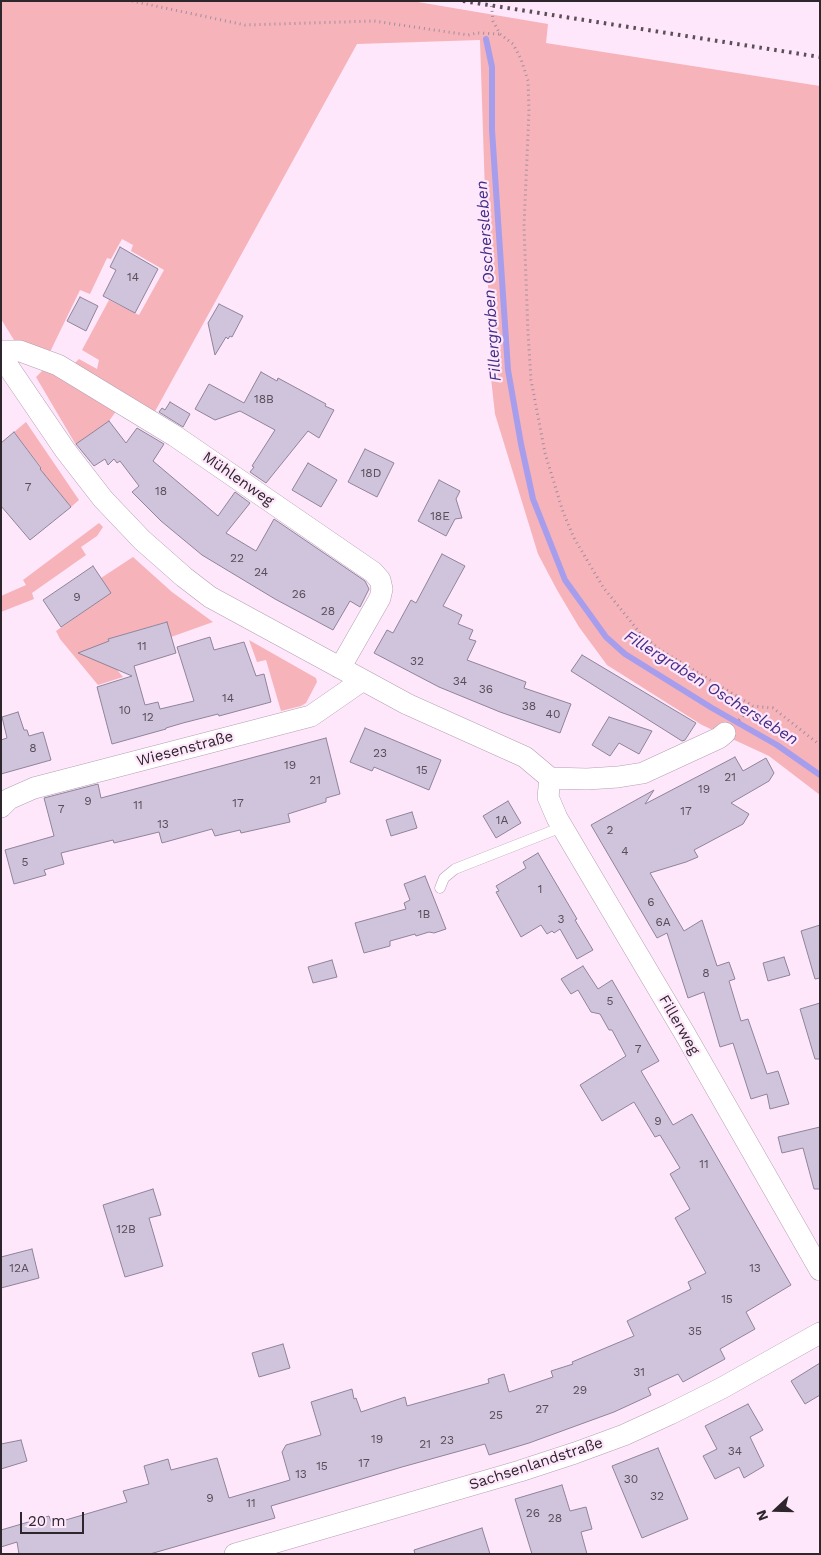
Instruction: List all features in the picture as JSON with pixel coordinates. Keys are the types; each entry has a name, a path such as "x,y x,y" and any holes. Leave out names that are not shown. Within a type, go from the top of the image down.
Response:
{"street":[{"name":"Mühlenweg","path":"1,351 20,351 58,365 175,436 372,572 380,580 382,589 380,598 340,668"},
{"path":"1,356 65,450 103,499 142,540 184,577 210,597 407,704 526,757 550,778 594,778 643,773 726,733"},
{"name":"Wiesenstraße","path":"1,807 9,800 34,788 311,716 363,680"},
{"name":"Fillerweg","path":"550,778 548,797 562,827 685,1034 820,1270"},
{"name":"Sachsenlandstraße","path":"235,1554 520,1472 624,1435 738,1380 820,1333"}],"lane":[{"path":"440,888 444,878 455,869 562,827"}],"path":[{"path":"132,1 245,25 374,21 468,35 477,33 500,34"},
{"path":"491,1 493,21 500,34 512,44 521,58 528,81 529,110 524,226 530,361 537,418 545,453 563,512 574,538 585,559 624,615 640,634 659,649 753,706 773,708 820,745"},
{"path":"742,717 753,706"}],"shaded area":[{"path":"1,1 412,1 548,24 546,43 820,86 820,795 769,756 702,725 607,665 579,627 538,554 495,414 491,378 480,40 357,44 153,415 71,367 79,359 97,369 99,360 82,350 109,300 139,315 164,270 131,251 133,245 122,239 111,259 107,258 90,294 80,290 50,352 14,340 1,319"},
{"path":"45,368 117,410 109,421 76,445 36,377"},
{"path":"26,422 79,500 71,507 40,469 41,467 14,432"},
{"path":"99,523 103,527 97,536 81,547 86,555 32,593 34,599 1,612 1,596 26,585 23,580"},
{"path":"133,557 172,592 213,622 171,637 166,622 108,639 118,671 123,677 98,685 60,639 56,631 110,593 101,578"},
{"path":"249,640 316,678 317,682 306,703 281,711 266,660 257,662"}],"building":[{"path":"120,247 158,269 135,313 103,296 116,270 110,267"},
{"path":"80,297 98,306 86,331 67,321"},
{"path":"219,304 243,316 232,337 230,336 228,339 226,337 215,355 208,323"},
{"path":"261,372 277,381 278,378 334,410 319,438 308,431 266,483 250,472 275,430 240,411 215,420 195,409 209,384 244,403"},
{"path":"170,402 190,414 183,427 159,412 162,408 165,410"},
{"path":"109,421 126,443 137,428 164,444 153,461 218,516 235,492 250,503 226,533 256,551 274,519 365,581 369,589 360,607 350,601 333,630 275,599 202,555 161,521 132,492 139,486 120,461 117,463 114,459 108,465 105,459 94,466 76,444"},
{"path":"14,432 40,469 71,507 30,540 1,506 1,443"},
{"path":"365,449 394,463 377,497 348,482"},
{"path":"308,463 337,480 321,507 292,490"},
{"path":"439,480 460,491 456,499 462,518 455,519 446,536 418,521"},
{"path":"442,554 465,566 443,606 462,615 458,624 473,630 469,639 476,641 467,660 526,682 524,688 571,704 560,733 500,712 439,687 374,653 387,630 393,633 411,600 416,603"},
{"path":"93,566 111,593 61,627 43,600"},
{"path":"167,622 176,653 134,666 145,705 158,702 160,709 194,701 177,647 210,637 214,650 244,642 256,676 264,674 271,702 219,716 218,714 183,723 112,744 97,687 132,676 78,653 109,641 108,639"},
{"path":"582,655 696,723 685,740 682,741 571,671"},
{"path":"18,712 24,730 27,730 29,736 43,732 51,760 1,774 1,740 7,738 2,717"},
{"path":"609,717 652,731 639,754 619,743 610,756 592,745"},
{"path":"365,728 441,760 429,790 374,767 372,771 350,762"},
{"path":"326,738 340,794 326,798 326,802 288,814 290,822 241,833 240,830 215,836 212,829 162,843 159,832 114,843 113,840 61,853 64,864 44,870 46,875 14,884 5,850 54,836 44,798 98,784 101,798"},
{"path":"735,757 743,771 766,758 774,773 769,781 731,803 749,814 743,824 694,850 698,857 650,873 684,931 702,920 717,966 729,962 735,979 729,981 741,1021 748,1019 767,1074 778,1071 789,1104 770,1109 767,1094 751,1099 733,1043 720,1047 704,992 688,998 667,933 657,938 591,825 654,790 645,804"},
{"path":"508,801 521,823 496,838 483,816"},
{"path":"412,812 417,828 391,836 386,820"},
{"path":"538,853 593,950 577,959 560,929 554,933 552,931 547,934 541,925 521,937 496,892 499,891 496,886 526,868 523,862"},
{"path":"425,876 446,929 416,936 415,934 390,941 390,946 364,953 355,923 406,909 404,903 410,900 404,884"},
{"path":"820,925 820,978 815,979 801,931"},
{"path":"784,957 790,975 768,981 763,963"},
{"path":"332,960 337,977 313,983 308,967"},
{"path":"583,966 598,989 612,980 659,1061 641,1071 673,1125 692,1114 791,1285 746,1312 755,1329 720,1349 725,1359 683,1382 678,1374 648,1388 651,1395 614,1412 529,1443 489,1455 485,1444 402,1467 271,1506 275,1518 150,1554 19,1554 17,1542 1,1547 1,1530 49,1516 52,1524 127,1502 123,1491 149,1484 144,1466 168,1459 171,1470 217,1458 229,1498 290,1480 282,1452 286,1445 321,1435 311,1402 352,1389 354,1399 356,1398 361,1412 405,1397 407,1406 489,1383 488,1379 504,1374 509,1392 553,1377 551,1371 573,1364 572,1362 634,1336 627,1321 691,1289 688,1282 706,1273 675,1218 690,1209 670,1174 680,1168 660,1135 655,1137 634,1102 602,1121 580,1085 626,1056 612,1030 609,1030 600,1014 591,1012 578,990 571,994 561,979"},
{"path":"820,1003 820,1059 815,1059 800,1009"},
{"path":"820,1127 820,1189 814,1189 803,1148 782,1153 778,1137"},
{"path":"153,1189 161,1215 149,1218 163,1266 125,1277 103,1205"},
{"path":"32,1249 39,1278 1,1288 1,1257"},
{"path":"283,1344 290,1368 259,1377 252,1353"},
{"path":"820,1363 820,1395 805,1404 791,1381"},
{"path":"748,1404 763,1430 750,1437 764,1466 744,1478 739,1467 715,1479 703,1456 717,1449 705,1426"},
{"path":"21,1440 27,1461 1,1469 1,1444"},
{"path":"658,1448 688,1519 642,1538 612,1466"},
{"path":"562,1485 570,1511 586,1507 592,1529 581,1532 587,1554 532,1554 515,1499"},
{"path":"482,1528 490,1554 415,1554 414,1550"}],"waterway":[{"name":"Fillergraben Oschersleben","path":"486,39 492,67 492,130 508,370 533,499 565,580 606,637 625,654 712,708 777,745 820,775"}],"railway":[{"path":"463,1 820,57"}]}
